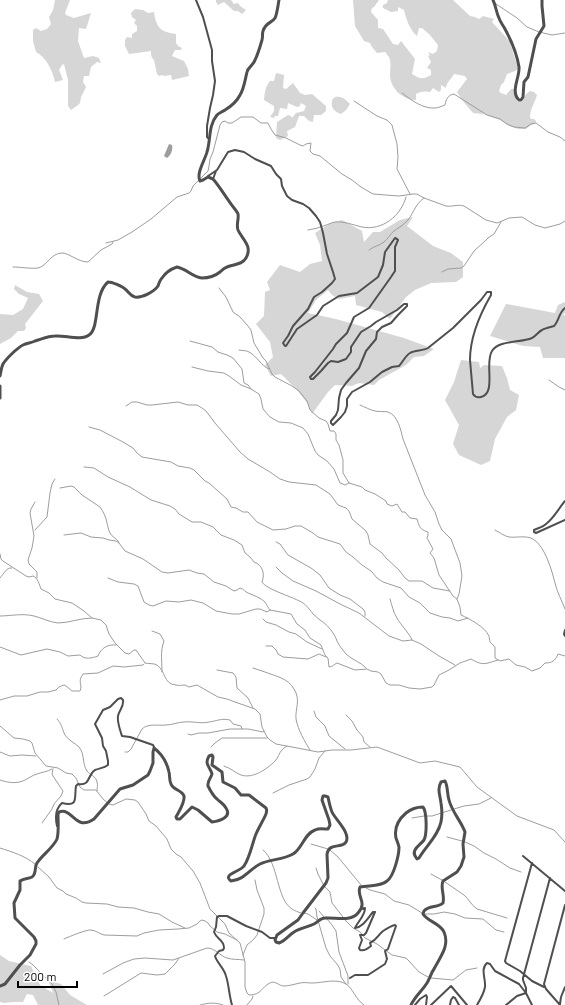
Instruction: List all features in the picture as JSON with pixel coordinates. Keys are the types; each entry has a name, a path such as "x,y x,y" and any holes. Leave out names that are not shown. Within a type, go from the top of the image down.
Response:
{"street":[{"path":"196,0 203,17 212,50 215,81 207,126 207,137 209,139"},
{"path":"216,171 201,181 198,179 208,150 211,126 217,116 240,96 247,71 256,59 262,42 264,29 276,16 279,0"},
{"path":"493,0 497,7 498,16 512,44 518,63 519,70 516,94 519,100 523,97 524,82 528,77 536,39 543,28 542,0"},
{"path":"213,179 216,171 228,152 235,150 244,152 271,166 281,179 282,186 287,196 309,208 320,222 334,281 314,297 308,309 293,326 283,343 285,346 297,329 317,315 327,303 339,296 361,290 378,277 383,265 385,252 391,245 393,239 396,238 398,240 395,247 395,271 369,308 354,317 347,332 310,377 313,379 331,361 338,362 346,359 351,352 351,347 361,332 397,310 404,304 407,304 407,306 391,323 380,328 374,342 366,351 359,368 341,390 338,410 331,421 331,424 333,425 345,412 347,399 352,392 370,382 382,372 392,367 399,366 404,358 410,353 428,348 453,328 487,292 491,292 491,294 477,323 471,345 470,359 473,394 476,397 482,397 489,389 490,385 488,372 491,351 495,347 502,344 529,339 536,336 543,329 554,326 561,311 565,308"},
{"path":"0,376 3,365 12,354 23,345 45,337 55,336 83,338 91,334 95,326 98,300 104,286 108,282 123,288 129,294 140,297 154,290 169,270 180,267 192,275 206,278 214,276 225,268 241,263 247,256 248,246 247,242 238,230 238,214 213,179 208,177"},
{"path":"0,386 0,398"},
{"path":"565,501 549,521 543,526 534,530 534,532 536,533 565,520"},
{"path":"565,630 565,636"},
{"path":"58,827 56,817 57,809 60,805 62,803 68,804 74,802 76,796 75,789 78,784 83,785 95,770 108,765 102,738 95,724 103,710 110,707 118,698 121,698 124,704 118,715 122,736 130,737 153,745 167,766 172,786 184,796 184,800 176,817 177,819 180,819 192,807 212,822 226,818 228,815 227,808 216,798 208,784 212,774 207,760 209,756 212,755 212,765 222,772 224,782 235,788 241,794 249,796 266,808 265,816 245,864 241,869 229,875 229,880 232,881 242,878 262,863 294,853 304,839 314,830 328,828 330,826 329,820 322,800 323,796 328,797 331,811 345,831 347,841 345,844 334,846 328,850 328,878 326,883 298,920 277,935 276,938"},
{"path":"0,986 5,984 30,955 36,944 34,937 15,918 14,903 20,890 20,881 24,878 31,878 35,874 36,864 57,838 58,814 61,811 68,812 76,820 81,822 90,822 120,789 134,785 148,775 153,763 154,748"},
{"path":"276,938 276,942 279,943 296,930 314,924 323,918 353,917 359,913 362,907 359,892 360,887 382,884 391,877 399,851 399,845 396,838 396,828 400,820 412,809 423,807 425,810 425,837 415,850 415,856 417,859 419,858 439,828 441,822 442,805 439,789 441,782 445,781 447,784 450,804 466,832 463,844 464,857 457,872 443,881 442,886 444,903 432,906 424,911 426,917 444,932 446,937 445,948 444,953 432,971 427,982 410,1005"},
{"path":"524,856 565,891"},
{"path":"532,863 505,960 506,963 520,971 532,981 544,987 560,1005"},
{"path":"526,993 523,980 524,975 550,878"},
{"path":"544,987 565,905"},
{"path":"350,978 355,975 368,975 385,964 387,959 385,951 388,949 396,926 392,926 383,931 376,940 370,942 371,946 360,950 359,948 362,940 360,935 364,935 366,933 375,912 373,912 362,925 355,928 365,911 362,907"},
{"path":"232,1005 226,975 215,958 219,951 223,950 224,948 221,940 216,937 214,932 217,917 227,916 246,926 261,931 270,938 276,938"},
{"path":"477,1005 485,988 484,971 487,963 490,964 495,971 519,984 526,993 532,1005"},
{"path":"430,1005 451,986 467,1005"},
{"path":"560,1005 565,987"},
{"path":"506,1005 517,996 526,993"},
{"path":"415,1005 423,996 426,995 426,1005"},
{"path":"450,1005 453,997 459,1005"}],"shaded area":[{"path":"55,0 70,0 65,13 66,15 74,18 91,13 86,29 79,28 78,41 84,58 93,56 99,58 101,63 97,62 91,67 89,76 84,76 83,82 86,87 80,103 71,110 68,106 68,80 64,64 59,70 63,80 55,82 53,73 43,57 36,52 33,41 33,30 36,28 41,31 47,29 51,24 49,17 53,10"},
{"path":"216,0 231,0 234,4 238,3 246,10 242,14 238,11 234,11 224,2 218,5"},
{"path":"353,0 379,0 372,8 371,12 378,20 378,28 383,29 393,44 398,45 401,41 415,59 412,74 421,78 431,75 431,70 427,68 431,62 428,52 433,54 437,51 438,45 422,28 419,28 417,36 412,31 404,10 398,7 398,11 391,12 383,8 383,5 387,3 388,0 453,0 470,16 479,19 483,16 494,19 492,22 510,42 518,69 507,74 499,91 506,95 511,89 514,89 517,101 522,102 526,94 530,91 534,92 537,95 530,117 536,121 535,124 526,129 518,129 484,114 473,113 457,92 467,79 465,76 454,74 446,88 441,85 441,90 439,92 433,88 430,92 420,92 416,94 416,100 411,100 402,96 395,89 391,81 390,59 388,56 385,52 377,53 370,43 364,41 355,26"},
{"path":"135,9 143,10 148,13 154,12 156,22 160,28 167,32 176,34 176,43 182,48 181,50 175,50 172,56 184,61 188,69 189,76 172,80 171,75 159,76 157,74 154,60 151,56 151,51 129,54 125,46 125,40 127,37 132,38 132,34 137,31 137,26 134,23 136,20 132,17 131,13"},
{"path":"276,73 284,75 283,88 286,89 293,83 300,93 305,95 312,94 326,106 326,111 321,115 314,115 313,122 309,121 304,116 299,116 295,127 287,131 288,136 280,140 276,138 277,122 288,115 292,118 296,113 304,111 306,106 301,103 300,106 297,107 288,103 287,109 280,108 278,116 275,116 274,118 270,117 274,111 274,106 264,100 267,85 270,81 274,81"},
{"path":"335,97 343,98 350,104 341,114 336,112 332,107 332,100"},
{"path":"169,144 172,145 172,149 171,154 167,158 164,156"},
{"path":"413,217 407,226 433,246 451,253 463,262 463,277 456,282 431,283 415,290 406,297 390,319 382,312 356,305 355,296 339,299 332,295 328,290 316,300 308,313 336,319 404,338 434,349 424,356 414,357 406,365 379,380 374,385 359,383 352,386 335,385 312,414 308,404 297,390 281,374 271,376 265,365 273,357 270,342 256,324 264,316 265,292 270,290 267,282 280,265 300,272 310,264 322,261 320,245 315,233 329,224 342,220 362,231 364,242 373,232 380,232 400,220"},
{"path":"15,285 27,292 39,294 43,301 25,324 26,328 24,331 18,331 11,338 0,344 0,314 13,315 23,309 28,298 19,294 14,289"},
{"path":"565,302 565,313 563,314 565,316 565,358 543,358 540,347 523,346 490,336 506,304 555,313 558,305"},
{"path":"461,360 479,362 480,368 484,365 502,366 510,390 519,395 516,410 507,417 495,439 490,461 481,465 459,455 453,444 459,425 445,400 454,382"},
{"path":"0,955 9,961 31,966 40,985 53,993 48,980 61,984 70,995 87,1005 38,1005 33,995 27,994 23,1002 0,1002"}],"waterway":[{"path":"496,4 517,18 527,27 552,35 565,33"},
{"path":"402,93 417,104 431,108 437,108 445,105 450,95 454,94 487,115 500,119 514,127 525,128 536,123 548,132 565,141"},
{"path":"354,101 377,116 387,120 392,125 397,144 397,169 410,194"},
{"path":"201,178 208,171 210,159 222,122 225,121 232,123 241,117 253,117 261,123 268,123 275,135 286,138 303,146 311,143 310,151 313,154 320,156 342,174 373,194 399,196 417,194 446,206 464,206 486,220 497,223 509,218 522,217 535,225 545,228 565,221"},
{"path":"106,243 118,240 132,232 151,219 177,197 189,193 199,180"},
{"path":"308,230 335,222 369,228 377,227 390,221 395,216 400,210 406,197"},
{"path":"369,250 384,242 393,232 405,223 420,201 424,198"},
{"path":"442,272 448,269 461,268 464,266 474,251 494,234 501,222"},
{"path":"13,267 38,268 44,265 55,255 62,253 68,254 81,261 88,262 101,250 113,242"},
{"path":"219,288 226,297 233,312 240,317 251,330 254,343 266,361 272,374 299,391 307,401 310,410 319,418 326,421 330,431 334,431 343,460 343,473 349,483 362,487 365,490 375,494 386,501 387,504 392,506 397,504 402,512 405,512 410,518 417,519 420,527 428,532 427,538 433,549 430,553 434,558 439,575 453,596 457,599 461,615 477,624 487,633 490,642 495,647 495,658 500,661 509,659 516,665 525,667 532,671 540,668 545,663 550,663 558,654 565,656"},
{"path":"190,341 212,347 218,352 233,358 242,369 244,383 251,389"},
{"path":"239,350 247,351 252,354 269,369"},
{"path":"192,367 224,373 241,385 259,394 263,409 270,417 279,422 291,423 303,428 308,434 315,451 334,469 340,483 345,485 349,483"},
{"path":"549,380 565,390"},
{"path":"126,406 132,402 147,405 178,402 188,405 197,405 206,411 240,452 248,459 280,479 289,482 316,485 330,494 338,505 346,508 352,519 366,531 370,544 382,553 409,581 422,581 433,588 450,591"},
{"path":"360,405 373,411 388,412 397,420 425,495 435,512 442,530 451,539 460,563 462,576 457,599"},
{"path":"89,427 100,430 123,442 133,448 142,457 171,462 178,466 194,470 227,499 231,507 243,512 248,512 257,522 273,530 301,526 318,537 340,544 346,552 371,571 377,578 383,582 401,588 409,597 420,603 430,613 458,621 468,618"},
{"path":"84,467 94,468 151,500 170,506 192,522 201,522 213,527 221,535 242,545 245,553 261,568 263,573 262,582 265,585 304,604 313,614 326,624 346,654 366,668"},
{"path":"35,530 47,517 50,493 55,479"},
{"path":"60,488 71,486 74,487 82,495 100,507 105,516 110,533 119,542"},
{"path":"35,502 30,513 34,536 28,560 29,564 37,572 37,578"},
{"path":"495,530 503,535 512,537 527,537 537,542 547,559 565,609"},
{"path":"64,535 81,533 91,537 116,541 125,551 143,559 162,572 168,573 189,570 204,574 214,582 226,586 234,591 241,588 247,593 265,602 270,610 291,614 297,624 305,630 310,638 321,645 325,655 328,658 329,667 332,667 337,663 355,670 367,669 378,672 381,674 386,683 390,685 420,689 432,687 439,675 460,663 471,659 478,663 484,664 498,660"},
{"path":"276,542 280,544 288,555 320,575 329,588 350,599 363,609 365,616"},
{"path":"0,554 3,561 26,576 35,577 41,589 49,593 55,599 72,603 92,618 101,620 106,625 109,634 115,643 125,653 129,654 136,650 145,663 156,664 167,680 172,684 185,685 189,687 197,685 218,697 255,709 260,714 262,727 267,737 276,744 318,752 377,747 420,763 435,761 460,767 477,787 517,816 554,830 565,842"},
{"path":"276,567 293,581 359,613 389,636 403,641 412,640 455,665"},
{"path":"0,578 7,570 12,568"},
{"path":"108,578 118,582 138,586 144,602 153,606 166,601 179,602 191,600 203,603 216,611 232,614 239,614 256,609 267,612 270,610"},
{"path":"390,599 396,616 412,640"},
{"path":"0,616 30,615 58,623 92,618"},
{"path":"263,619 266,622 296,634 307,642 322,649"},
{"path":"152,631 160,634 164,641 162,652 162,672"},
{"path":"0,647 21,655 47,649 60,652 68,656 80,655 84,658 89,658 98,656 101,651 108,646 116,645"},
{"path":"266,646 272,646 278,654 283,657 308,659 319,654 326,657"},
{"path":"0,700 14,696 27,696 40,692 48,692 56,690 64,685 72,691 80,691 80,679 83,674 98,673 113,666 124,667 144,664"},
{"path":"253,668 281,678 291,685 297,697 297,723 310,750"},
{"path":"217,670 233,673 236,677 237,688 248,698 253,708"},
{"path":"314,711 316,717 325,726 329,736 345,749"},
{"path":"346,715 363,737 364,742 370,747"},
{"path":"57,719 65,735 81,750 85,768 96,780 97,791"},
{"path":"125,752 128,752 131,749 142,729 150,725 168,725 180,722 206,723 224,719 230,720 233,724 241,726 242,729"},
{"path":"0,726 14,738 30,741 35,753 46,766 58,768 66,773 72,774 76,778 80,787 84,790 96,790 109,804 113,805 126,799 135,800 138,802 149,821 156,826 167,839 171,849 181,857 193,871 200,883 210,909 225,924 229,933 240,943 245,962 245,987 249,995 256,994 272,982 284,986 303,983 338,981 346,984 364,1005"},
{"path":"188,734 208,733 230,729 264,731"},
{"path":"211,747 222,738 267,738"},
{"path":"224,766 241,775 250,776 264,770 272,764 282,749 287,746"},
{"path":"273,793 310,777 319,758 325,751"},
{"path":"0,752 10,756 36,756"},
{"path":"0,780 16,783 52,769"},
{"path":"42,823 63,791 52,774 53,769"},
{"path":"454,809 479,804 491,798"},
{"path":"427,816 432,816 451,810"},
{"path":"412,818 424,816"},
{"path":"447,837 462,841"},
{"path":"465,842 510,868 521,872"},
{"path":"311,844 328,849"},
{"path":"0,848 23,856 35,864"},
{"path":"263,850 272,863 280,889 287,904 293,910 301,913"},
{"path":"330,850 338,857 361,885"},
{"path":"38,867 49,877 57,888 82,902 134,908 159,914 185,928"},
{"path":"316,868 323,884"},
{"path":"431,874 464,895 477,909 507,918"},
{"path":"243,955 247,945 257,935 264,914 264,908 255,880"},
{"path":"325,887 330,892 332,903 343,917"},
{"path":"366,888 385,894 394,901 409,905 422,913"},
{"path":"315,908 326,948 340,969 341,977 346,984"},
{"path":"319,911 324,917"},
{"path":"425,914 444,912 465,918 483,919 496,930 504,932"},
{"path":"304,913 317,920"},
{"path":"327,919 336,931 339,952 348,976 348,984"},
{"path":"64,939 89,930 104,935 137,936 159,930 189,928 202,920 208,923 217,932 237,940"},
{"path":"345,920 365,938 377,944 392,955 406,958 419,972 428,977"},
{"path":"103,974 134,959 145,958 173,960 207,948 213,949 227,958 244,960"},
{"path":"104,996 141,973 157,975 165,974 179,958"},
{"path":"29,962 52,984 56,992 59,1005"},
{"path":"431,978 453,980 466,970 477,968"},
{"path":"247,1005 253,996"},
{"path":"200,1005 212,1003 223,1005"}]}
